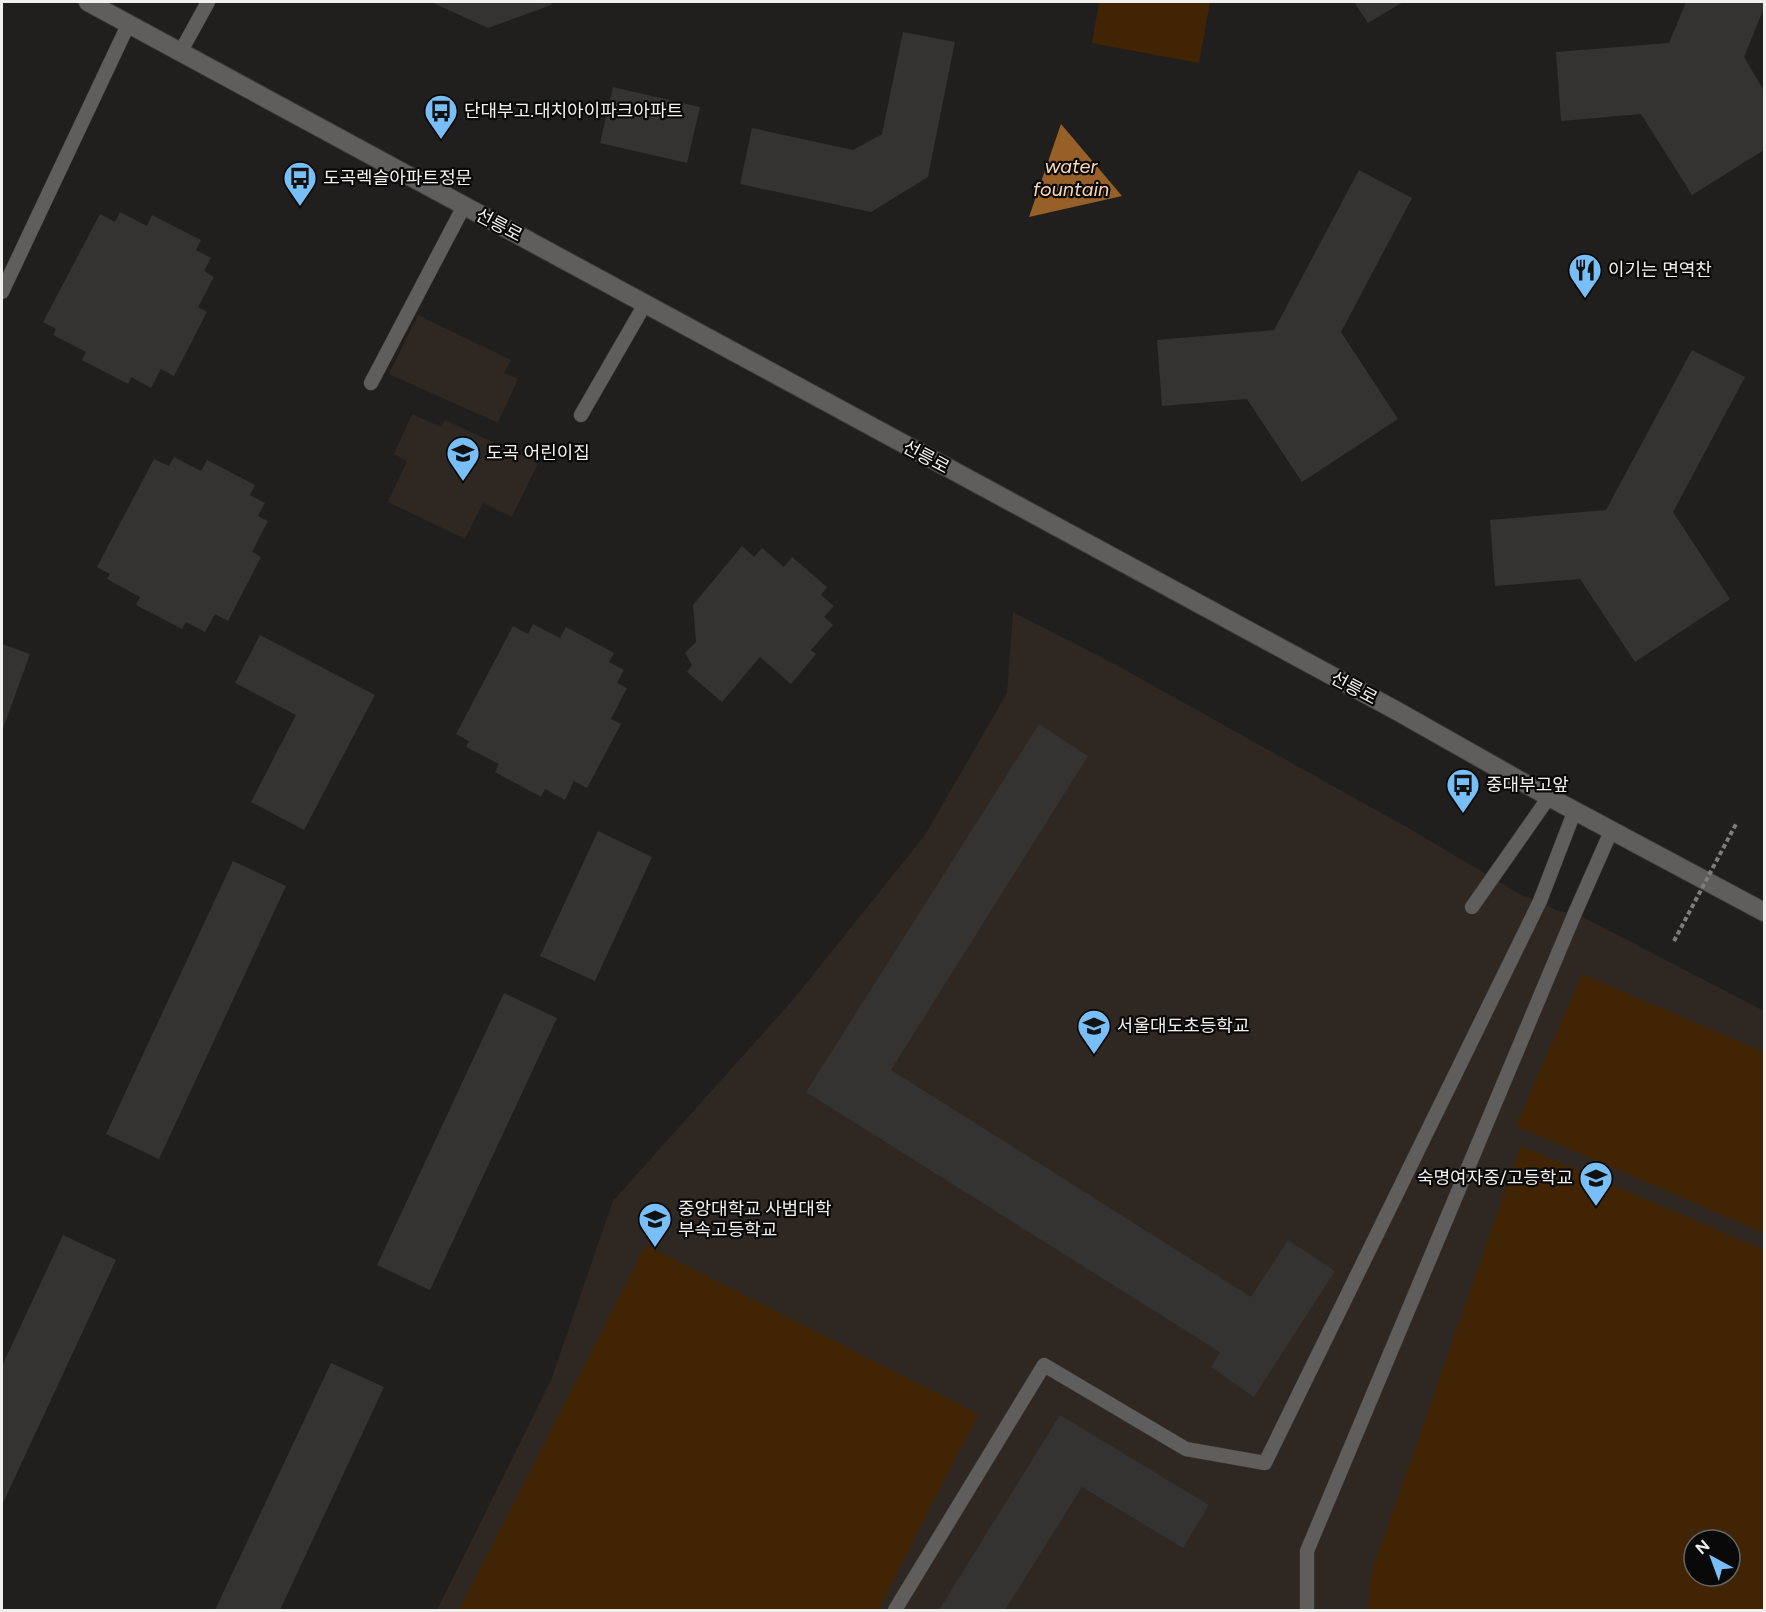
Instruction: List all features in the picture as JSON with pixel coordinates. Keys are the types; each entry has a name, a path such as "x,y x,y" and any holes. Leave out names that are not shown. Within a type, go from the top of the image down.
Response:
{"main road":[{"name":"선릉로","path":"88,2 1387,705 1549,797 1764,912"}],"lane":[{"path":"181,51 208,2"},
{"path":"2,292 129,23"},
{"path":"371,383 464,206"},
{"path":"581,415 645,304"},
{"path":"1472,907 1549,797"},
{"path":"895,1611 1044,1365 1186,1449 1265,1463 1540,902 1575,810"},
{"path":"1307,1611 1307,1551 1612,829"}],"path":[{"path":"1674,940 1736,824"}],"shaded area":[{"path":"1099,2 1210,2 1199,63 1092,43"},
{"name":"도곡 어린이집","path":"418,315 511,360 504,373 518,379 498,423 389,374"},
{"name":"도곡 어린이집","path":"412,414 441,427 445,420 538,463 512,517 483,503 465,539 388,502 407,461 394,454"},
{"path":"1013,612 1120,667 1410,829 1523,896 1540,901 1557,911 1575,913 1764,1011 1764,1610 437,1610 551,1380 613,1201 792,1001 925,835 1007,693"},
{"path":"1582,974 1764,1052 1764,1233 1516,1126"},
{"path":"1521,1146 1764,1250 1764,1610 1368,1610 1371,1574"},
{"path":"646,1245 978,1414 878,1610 459,1610"}],"water":[{"name":"water fountain","path":"1061,124 1122,196 1029,217"}],"building":[{"path":"431,2 552,2 551,5 488,28"},
{"path":"1354,2 1403,2 1368,23"},
{"path":"1686,2 1764,2 1764,8 1744,57 1764,91 1764,150 1692,195 1641,114 1561,121 1556,52 1669,43"},
{"path":"903,32 955,42 928,177 871,212 740,184 752,128 853,150 882,134"},
{"path":"613,87 700,107 687,163 600,143"},
{"path":"1359,170 1412,198 1341,332 1398,419 1302,482 1247,399 1162,406 1157,340 1274,330"},
{"path":"120,212 147,226 152,215 201,240 196,250 211,258 204,271 214,277 198,307 207,312 174,376 161,369 151,388 131,377 128,384 82,360 86,352 53,335 56,329 43,322 100,214 115,222"},
{"path":"1692,350 1745,377 1673,512 1730,599 1635,662 1580,579 1495,586 1490,520 1606,510"},
{"path":"174,457 201,471 207,460 255,485 250,495 265,503 258,516 268,521 252,552 261,557 228,621 215,614 205,632 186,622 182,629 136,605 140,597 107,579 110,574 97,567 154,459 169,466"},
{"path":"742,546 754,557 762,548 784,567 792,557 827,587 821,595 834,606 824,617 833,625 811,650 816,654 791,684 760,657 722,702 687,672 692,665 685,653 696,642 693,605"},
{"path":"533,624 560,638 566,627 614,653 609,662 624,670 617,683 627,688 611,719 621,724 587,788 574,781 565,800 545,789 541,797 495,772 499,764 466,747 469,741 456,734 513,626 528,634"},
{"path":"260,635 375,695 304,830 251,802 296,715 235,683"},
{"path":"2,644 30,654 2,731"},
{"path":"1039,724 1088,756 891,1070 1251,1297 1288,1240 1335,1271 1254,1397 1211,1367 1220,1352 806,1092"},
{"path":"598,831 652,857 595,981 540,956"},
{"path":"233,861 286,886 159,1159 106,1134"},
{"path":"504,993 557,1018 430,1290 377,1265"},
{"path":"63,1235 116,1260 2,1505 2,1366"},
{"path":"331,1363 384,1387 280,1610 215,1610"},
{"path":"1060,1415 1209,1505 1183,1548 1082,1487 1005,1610 939,1610"}],"place":[{"name":"단대부고.대치아이파크아파트","path":"441,140"},
{"name":"도곡렉슬아파트정문","path":"300,207"},
{"name":"이기는 면역찬","path":"1585,299"},
{"name":"도곡 어린이집","path":"463,482"},
{"name":"중대부고앞","path":"1463,814"},
{"name":"서울대도초등학교","path":"1094,1055"},
{"name":"숙명여자중/고등학교","path":"1596,1207"},
{"name":"중앙대학교 사범대학 부속고등학교","path":"655,1248"}]}
